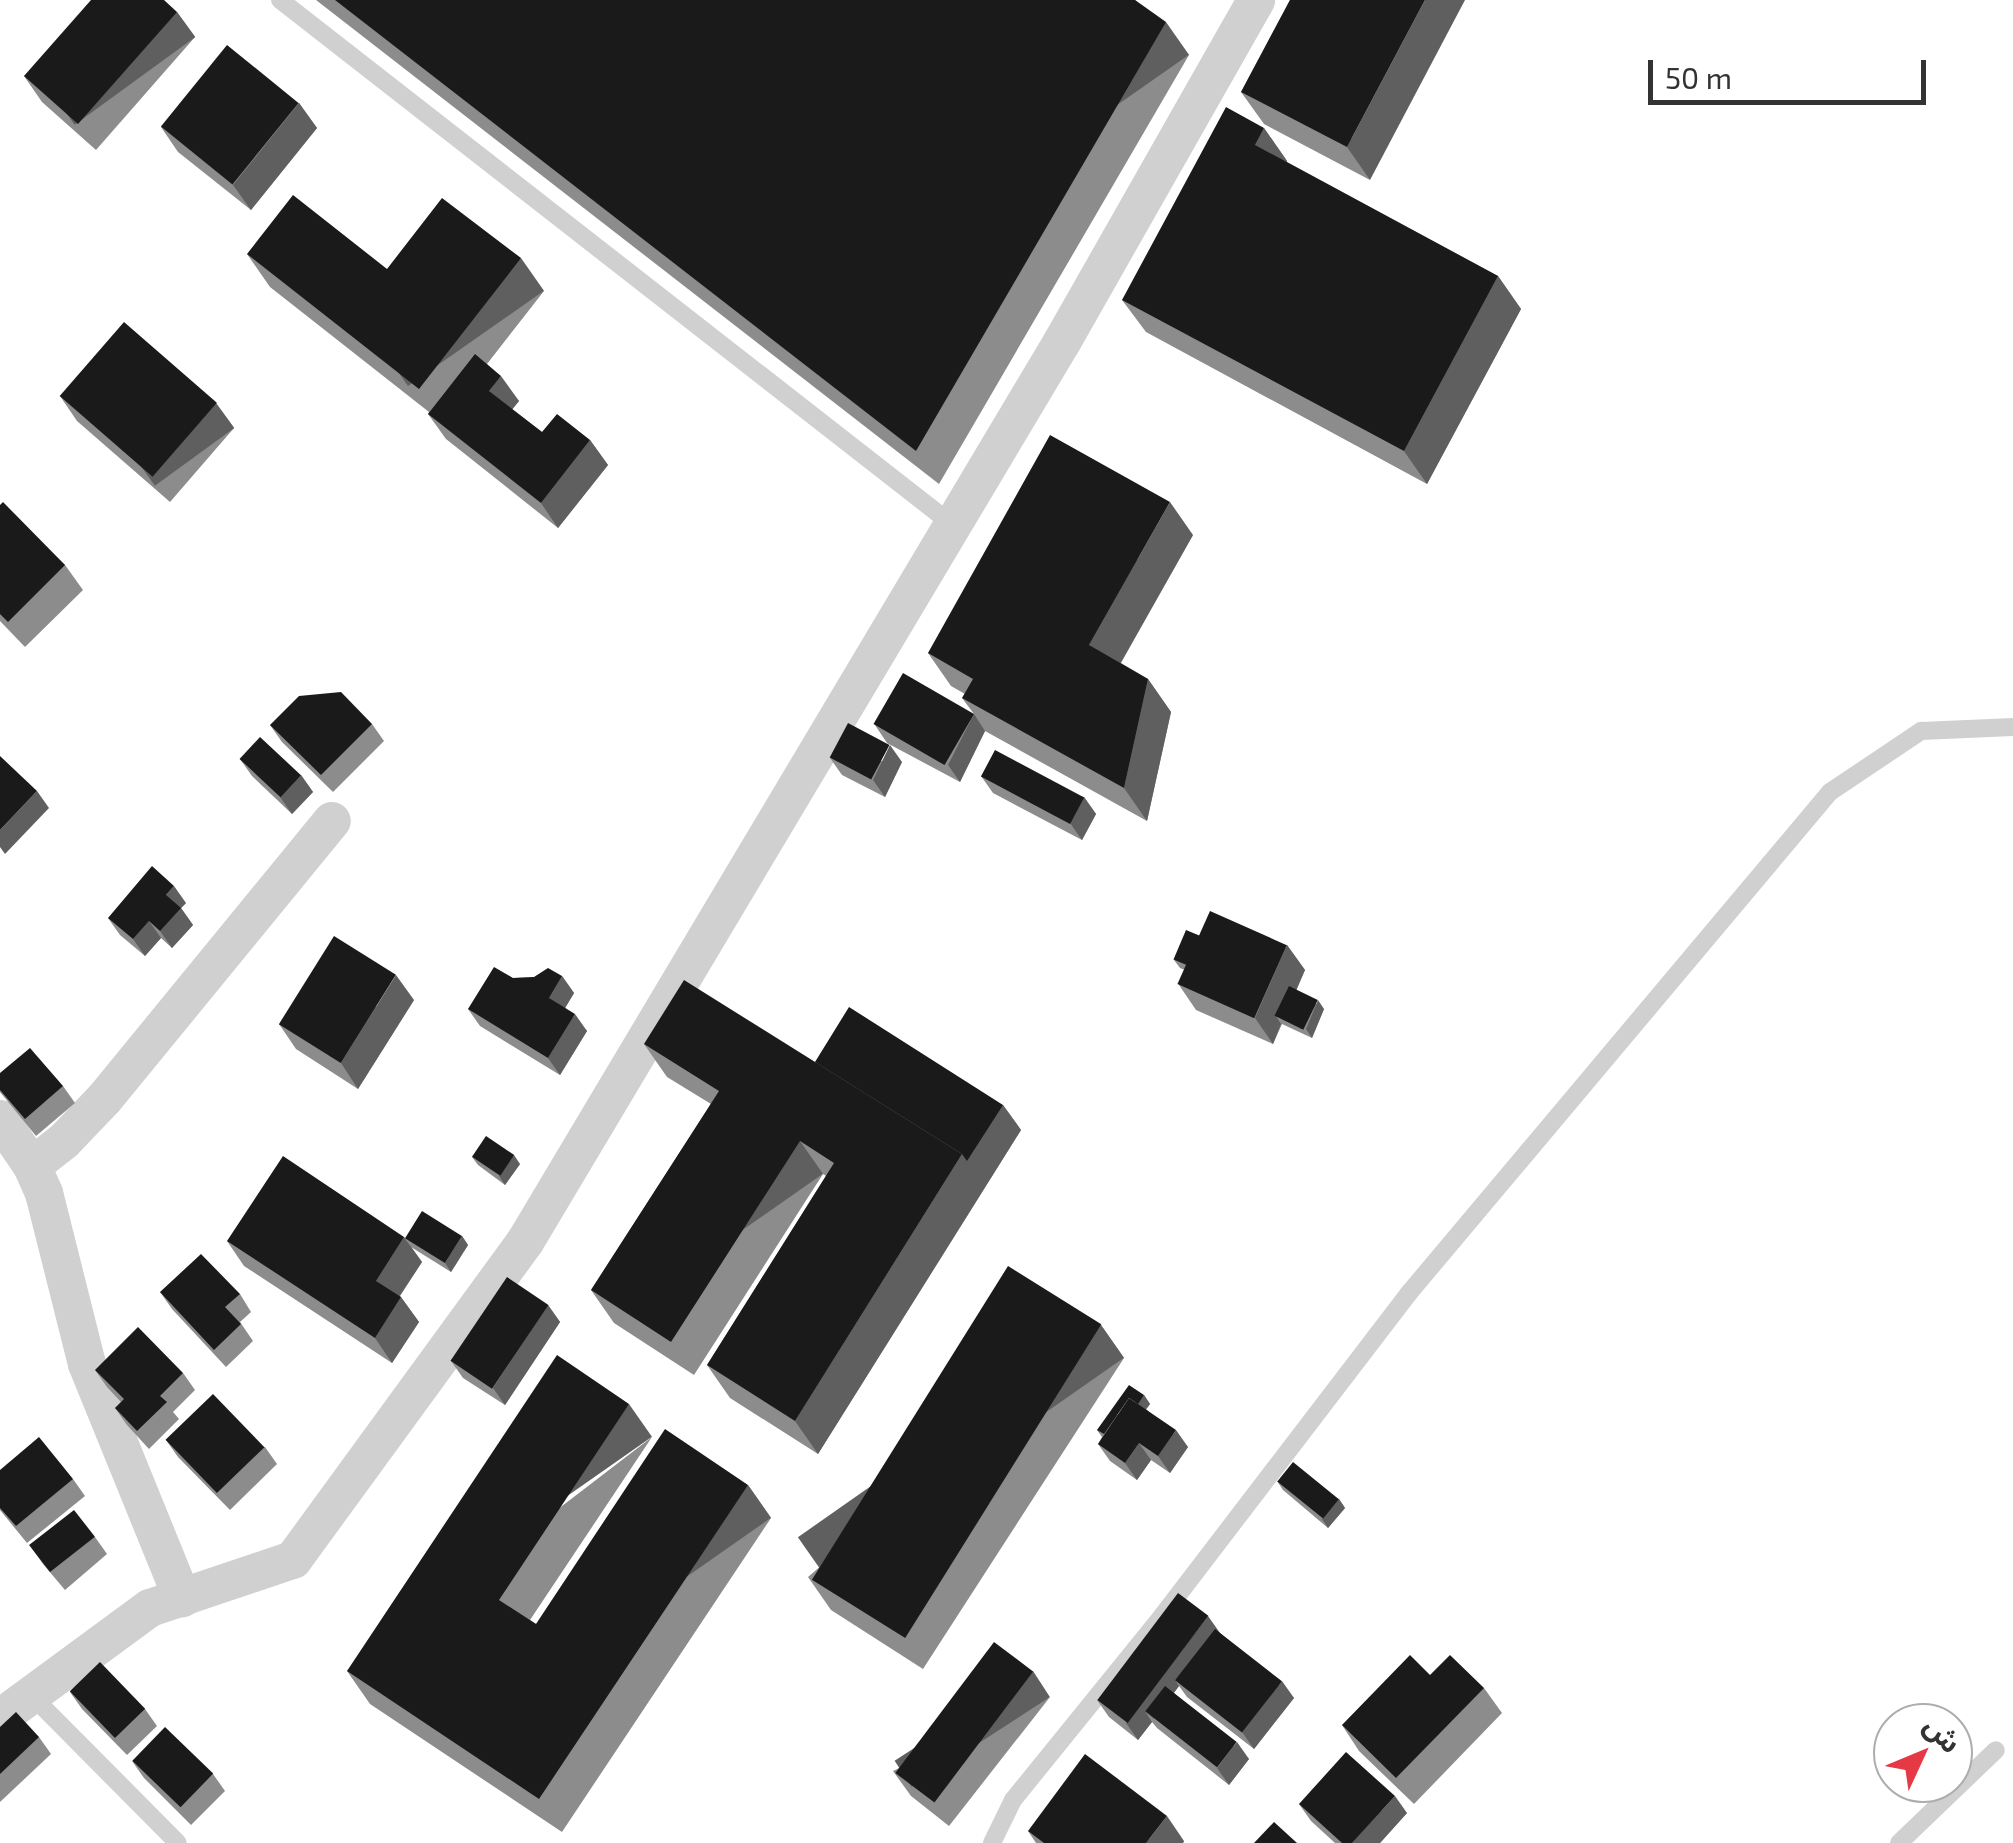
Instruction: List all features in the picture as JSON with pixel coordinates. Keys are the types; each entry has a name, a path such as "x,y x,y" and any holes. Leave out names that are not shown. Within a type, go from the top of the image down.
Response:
{"street":[{"path":"0,1718 29,1693 150,1608 293,1560 526,1242 953,526 1256,0"},
{"path":"32,1166 64,1142 106,1098 332,821"},
{"path":"0,1118 32,1166 88,1364 182,1598"}],"lane":[{"path":"280,0 953,526"},
{"path":"992,1843 1014,1800 1162,1616 1410,1294 1830,792 1921,732 2013,727"},
{"path":"29,1693 178,1843"},
{"path":"1899,1843 1996,1750"}],"building":[{"path":"91,0 164,0 177,12 78,124 24,76"},
{"path":"335,0 1135,0 1166,22 916,451"},
{"path":"1290,0 1425,0 1347,147 1241,92"},
{"path":"227,45 298,103 232,184 161,127"},
{"path":"1226,107 1264,128 1255,145 1498,276 1404,451 1122,300"},
{"path":"293,195 387,269 442,198 521,258 419,389 247,254"},
{"path":"124,322 217,403 153,477 60,396"},
{"path":"475,354 501,376 489,391 542,432 557,414 590,440 541,503 428,414"},
{"path":"1050,435 1170,502 1089,645 1148,679 1124,788 962,698 973,679 928,653"},
{"path":"3,502 65,565 8,622 0,614"},
{"path":"903,673 974,714 945,765 874,724"},
{"path":"341,692 372,724 321,775 270,725 299,696"},
{"path":"848,723 889,745 871,780 830,757"},
{"path":"260,737 301,775 280,797 240,759"},
{"path":"995,750 1084,797 1070,824 981,776"},
{"path":"0,756 37,791 0,830"},
{"path":"152,866 174,886 166,895 181,908 160,931 149,921 133,939 108,918"},
{"path":"1210,911 1287,945 1254,1018 1177,984"},
{"path":"1186,930 1200,936 1187,965 1173,959"},
{"path":"334,936 396,975 341,1063 279,1024"},
{"path":"494,967 513,978 534,977 548,968 562,976 549,998 575,1014 548,1058 468,1009"},
{"path":"684,980 962,1154 795,1421 707,1365 834,1163 800,1141 671,1342 591,1290 719,1091 644,1044"},
{"path":"1289,986 1318,1000 1303,1030 1275,1016"},
{"path":"849,1007 1003,1105 967,1161 962,1154 815,1062"},
{"path":"30,1048 63,1086 25,1119 0,1090 0,1073"},
{"path":"486,1136 514,1155 500,1176 472,1157"},
{"path":"283,1156 404,1237 376,1281 401,1297 375,1338 227,1241"},
{"path":"422,1211 462,1236 445,1263 405,1238"},
{"path":"201,1254 240,1294 225,1307 241,1324 214,1350 160,1292"},
{"path":"1008,1266 1101,1324 905,1638 812,1580"},
{"path":"507,1277 548,1305 492,1389 451,1361"},
{"path":"138,1327 183,1373 160,1396 167,1402 137,1431 115,1408 124,1399 95,1370"},
{"path":"557,1355 629,1404 499,1600 536,1624 665,1429 748,1485 539,1799 347,1671"},
{"path":"1129,1385 1144,1395 1138,1404 1129,1398 1104,1434 1097,1430"},
{"path":"213,1394 264,1447 217,1493 166,1440"},
{"path":"1129,1398 1176,1430 1158,1456 1139,1443 1125,1463 1098,1444"},
{"path":"39,1437 73,1479 16,1526 0,1508 0,1470"},
{"path":"1293,1462 1339,1499 1323,1519 1277,1481"},
{"path":"74,1510 95,1537 50,1572 29,1545"},
{"path":"1178,1593 1208,1616 1128,1723 1097,1700"},
{"path":"1215,1629 1282,1681 1242,1733 1175,1680"},
{"path":"994,1642 1033,1671 934,1802 895,1773"},
{"path":"1410,1655 1430,1675 1450,1655 1484,1688 1396,1778 1342,1725"},
{"path":"100,1662 145,1709 115,1738 70,1691"},
{"path":"1165,1686 1237,1742 1217,1767 1145,1711"},
{"path":"16,1712 39,1737 0,1774 0,1727"},
{"path":"165,1727 213,1774 181,1807 132,1761"},
{"path":"1346,1752 1395,1796 1352,1843 1342,1843 1299,1804"},
{"path":"1085,1754 1167,1816 1146,1843 1044,1843 1028,1831"},
{"path":"1274,1822 1297,1843 1254,1843"}]}
